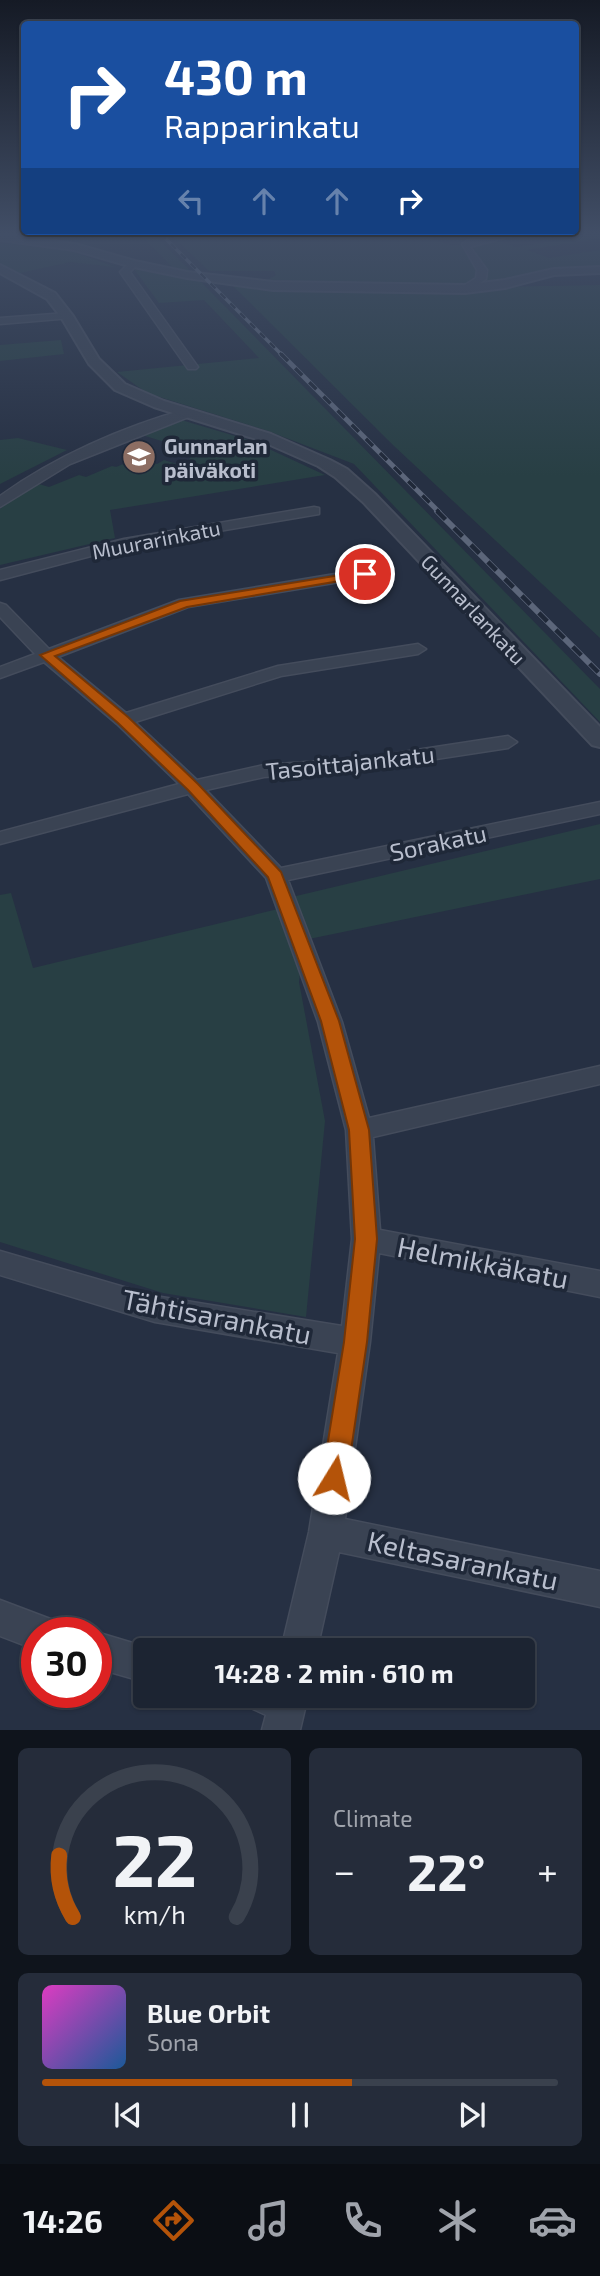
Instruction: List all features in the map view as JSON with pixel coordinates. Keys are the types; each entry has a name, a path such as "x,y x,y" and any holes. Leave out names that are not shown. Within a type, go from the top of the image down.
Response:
{"street":[{"path":"155,315 192,366"},
{"path":"1,319 67,316"},
{"name":"Gunnarlankatu","path":"67,316 94,361 115,383 145,399 265,436 341,473 369,498 600,740"},
{"path":"0,503 27,481 58,466 187,413"},
{"name":"Muurarinkatu","path":"0,575 124,543 314,511"},
{"path":"0,673 185,603 365,574"},
{"path":"0,608 46,655 123,720 193,787 275,876 330,1021 359,1130 366,1239 355,1342 326,1532 302,1638"},
{"path":"123,720 278,671 418,649"},
{"name":"Tasoittajankatu","path":"0,838 264,771 364,764 508,742"},
{"name":"Sorakatu","path":"275,876 600,808"},
{"path":"359,1130 600,1075"},
{"name":"Helmikkäkatu","path":"366,1239 600,1284"},
{"name":"Tähtisarankatu","path":"0,1262 156,1309 355,1342"},
{"name":"Keltasarankatu","path":"326,1532 600,1589"},
{"path":"0,1618 21,1626"},
{"path":"112,1655 133,1661"}],"green space":[{"path":"218,315 233,315 600,689 600,722 354,464 268,431 147,393 117,372 259,358"},
{"path":"262,315 600,315 600,638 394,446"},
{"path":"61,340 64,354 0,361 0,345"},
{"path":"178,419 252,441 325,475 110,510 115,538 0,565 0,509 32,482 49,487 79,475 86,477 138,458 157,464 164,460 177,464 187,463 194,451 142,435"},
{"path":"18,438 67,450 0,484 0,440"},
{"path":"600,824 600,879 309,939 305,932 299,982 325,1121 306,1317 163,1293 0,1242 0,895 11,893 33,968 295,905 292,897"}],"railway":[{"path":"242,315 439,512"},
{"path":"437,511 600,674"}],"place":[{"name":"Gunnarlan päiväkoti","path":"139,457"}],"route":[{"path":"334,1478 355,1342 366,1239 359,1130 330,1021 275,876 193,787 123,720 46,655 185,603 365,574"}]}
